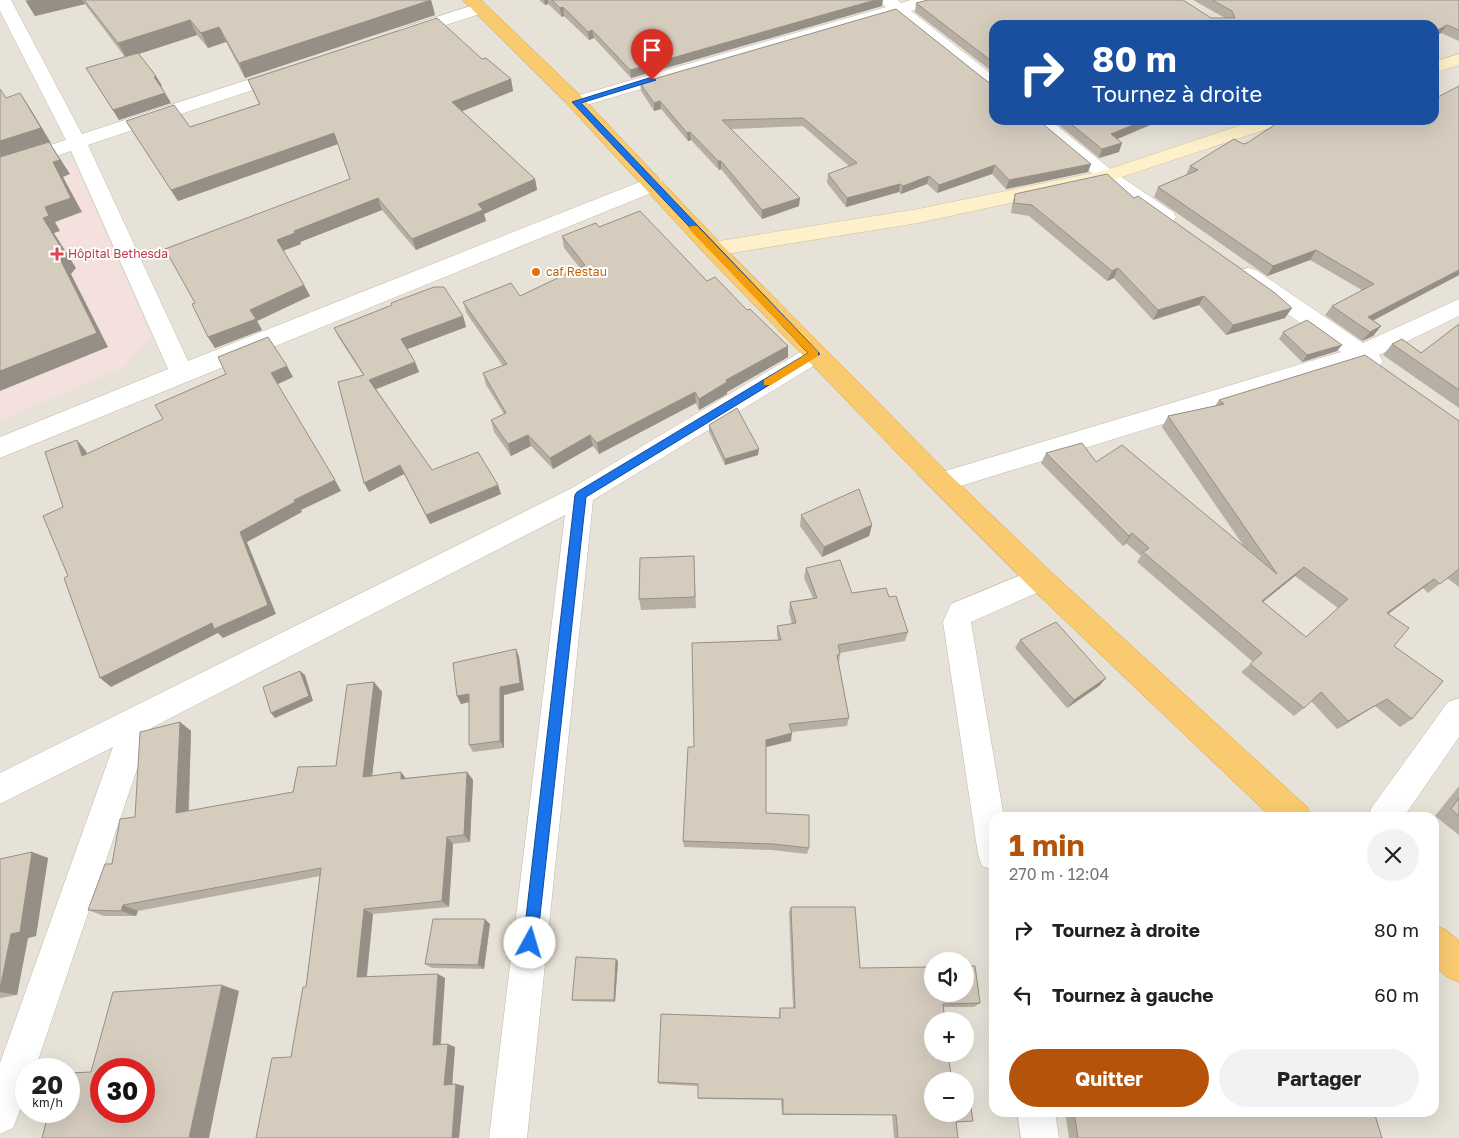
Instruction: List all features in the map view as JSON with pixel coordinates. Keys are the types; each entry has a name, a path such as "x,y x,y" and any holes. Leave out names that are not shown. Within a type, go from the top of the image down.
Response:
{"highway":[{"path":"475,4 576,102 713,249 941,482 1040,579 1290,812"},
{"path":"1439,947 1459,965"}],"street":[{"path":"3,0 77,143 182,373"},
{"path":"576,102 893,4 929,0"},
{"path":"386,40 475,4"},
{"path":"893,4 989,80"},
{"path":"1439,66 1459,59"},
{"path":"0,168 302,68"},
{"path":"1044,125 1106,176 1186,231"},
{"path":"713,249 918,216 1106,176 1260,125"},
{"path":"0,448 654,184"},
{"path":"1234,265 1386,371"},
{"path":"941,482 1361,354 1459,307"},
{"path":"0,789 581,495 815,354"},
{"path":"508,1138 581,495"},
{"path":"989,823 957,622 961,614 1040,579"},
{"path":"1387,812 1459,712"},
{"path":"0,1115 138,718"},
{"path":"1037,1117 1040,1138"}],"shaded area":[{"path":"0,0 1459,0 1459,1138 0,1138"},
{"name":"Hôpital Bethesda","path":"36,160 75,164 151,335 124,367 0,421 0,173"}],"building":[{"path":"84,0 431,0 239,63 219,27 201,33 190,20 118,43"},
{"path":"552,0 875,0 630,70 592,30 588,32 563,7 560,8"},
{"path":"928,0 1183,0 1211,18 1235,18 1232,11 1212,0 1459,0 1459,30 1447,25 1439,29 1439,20 989,20 989,59 916,3"},
{"path":"896,9 989,82 989,125 1044,125 1091,164 1009,180 995,165 939,185 929,176 903,186 900,184 847,198 828,174 857,163 803,118 722,120 800,198 762,210 721,161 718,161 690,132 687,133 660,101 654,103 640,83"},
{"path":"437,18 482,59 486,58 511,79 452,102 535,179 478,204 483,210 412,239 378,198 294,231 295,233 277,240 304,285 250,310 256,319 208,337 192,304 195,303 165,249 350,179 334,133 171,190 126,121 174,105 190,127 260,104 248,80"},
{"path":"138,53 156,76 154,77 165,93 113,110 86,68"},
{"path":"1459,86 1459,270 1368,317 1381,326 1370,332 1332,306 1374,284 1316,250 1273,266 1158,187 1198,170 1190,166 1234,139 1243,144 1247,143 1274,125 1439,125 1439,96"},
{"path":"0,89 6,98 20,93 41,128 0,141"},
{"path":"1072,125 1133,125 1111,134 1122,143 1102,149"},
{"path":"49,142 60,160 53,162 71,198 45,207 49,216 43,218 65,254 60,259 97,333 0,371 0,157"},
{"path":"1107,174 1134,198 1138,196 1275,293 1292,308 1233,325 1204,296 1158,310 1118,268 1112,271 1032,205 1014,203 1015,194"},
{"path":"640,211 707,281 715,277 747,310 750,309 788,346 726,380 727,382 699,399 695,392 597,443 590,435 550,458 528,435 508,444 491,420 506,413 483,373 507,364 463,302 511,283 520,296 585,265 562,236 596,223 599,227"},
{"path":"434,287 444,287 463,316 401,339 415,362 369,380 432,470 478,452 498,485 426,515 400,465 364,483 338,382 364,375 334,328 392,305 391,303"},
{"path":"1307,320 1342,345 1307,355 1283,332"},
{"path":"1459,324 1459,390 1392,344 1402,339 1421,353"},
{"path":"268,337 287,366 271,373 335,480 294,500 295,502 240,532 268,605 214,629 212,623 100,678 64,578 68,576 43,516 63,507 45,452 77,440 82,456 163,419 155,405 226,374 218,357"},
{"path":"1365,355 1459,421 1459,569 1440,584 1434,579 1387,613 1409,628 1394,646 1443,681 1412,719 1387,699 1348,721 1321,692 1304,708 1250,664 1262,653 1143,552 1149,548 1132,533 1129,536 1046,453 1082,443 1096,462 1122,445 1277,574 1168,416 1224,404 1219,400","holes":["1304,567 1348,599 1306,637 1262,601"]},
{"path":"737,408 759,449 725,459 709,425"},
{"path":"859,489 872,525 824,547 801,515"},
{"path":"694,556 695,597 639,599 640,558"},
{"path":"840,560 852,593 886,588 889,597 896,596 908,632 838,645 840,654 837,655 849,718 789,724 792,733 766,740 766,813 809,815 809,848 773,844 683,841 688,747 694,747 692,643 781,640 777,626 796,623 790,602 817,598 806,568"},
{"path":"1056,622 1106,678 1074,700 1020,640"},
{"path":"516,649 520,683 500,687 500,741 469,745 469,694 457,696 453,663"},
{"path":"300,671 309,696 271,713 263,687"},
{"path":"374,682 363,777 401,772 401,779 467,772 464,835 447,837 442,901 364,909 357,977 438,974 433,1045 448,1044 444,1085 456,1084 452,1138 256,1138 272,1058 291,1057 303,987 306,987 321,868 123,905 121,911 88,910 105,864 112,864 120,819 135,817 140,732 180,722 176,813 293,792 298,767 336,766 347,685"},
{"path":"1459,798 1459,816 1451,809"},
{"path":"32,852 20,932 11,934 0,989 0,859"},
{"path":"791,907 855,907 860,968 924,967 924,1002 974,1002 975,966 980,1003 943,1004 944,1012 924,1012 924,1062 949,1062 951,1072 924,1072 924,1122 956,1122 958,1138 898,1138 896,1115 783,1114 783,1099 698,1098 698,1084 658,1082 661,1014 780,1018 780,1008 795,1008"},
{"path":"433,919 485,919 478,965 425,964"},
{"path":"576,957 616,959 614,1000 572,1000"},
{"path":"222,985 189,1138 42,1138 46,1123 80,1123 80,1072 90,1072 90,1123 155,1123 155,1058 95,1058 113,992"},
{"path":"1075,1117 1376,1117 1382,1138 1078,1138"}],"slow traffic":[{"path":"693,228 815,354 768,382"}],"place":[{"name":"Hôpital Bethesda","path":"57,254"},
{"name":"caf Restau","path":"536,272"}],"route":[{"path":"530,943 581,495 815,354 713,249 576,102 652,80"}]}
